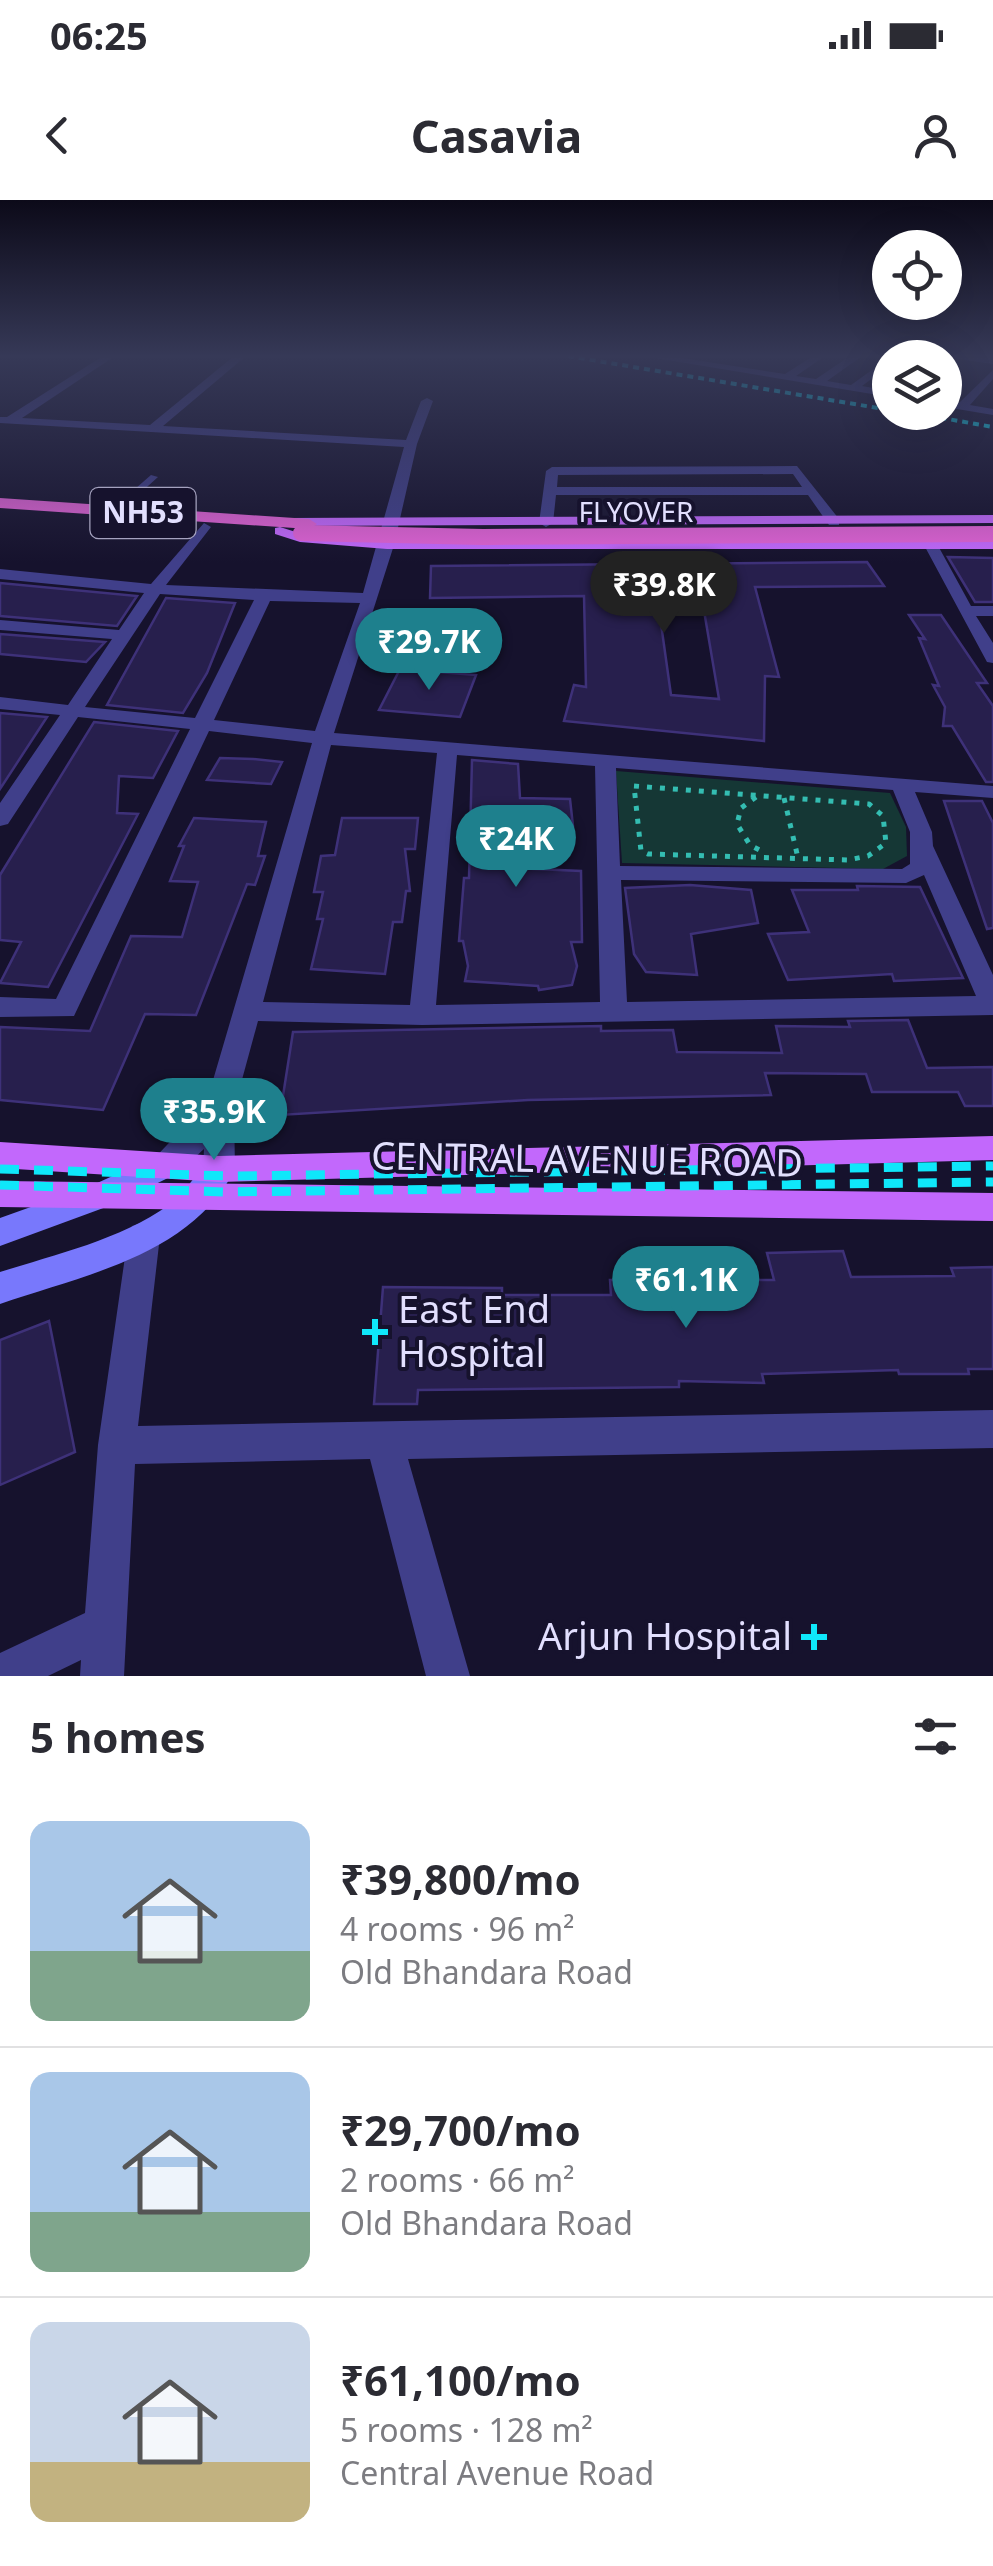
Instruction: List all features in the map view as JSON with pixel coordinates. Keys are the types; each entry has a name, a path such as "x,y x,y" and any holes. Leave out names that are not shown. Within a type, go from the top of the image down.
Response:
{"highway":[{"name":"NH53","path":"0,503 283,526"},
{"name":"NH53","path":"0,512 204,527 283,526"},
{"name":"FLYOVER","path":"283,526 465,537 993,527"}],"main road":[{"name":"NH53","path":"283,526 389,522 834,522 993,527"},
{"name":"NH53","path":"283,526 300,538 387,545 993,545"},
{"path":"0,1155 78,1156 161,1167 212,1182 993,1148"},
{"path":"0,1232 106,1194 161,1167"},
{"path":"0,1288 144,1236 212,1182"},
{"name":"CENTRAL AVENUE ROAD","path":"0,1194 106,1194 212,1182 993,1207"}],"street":[{"path":"76,425 411,444"},
{"path":"151,430 157,425"},
{"path":"212,1182 219,1109 322,738 387,545 389,522 418,425"},
{"path":"546,523 552,491 812,491 834,522"},
{"path":"0,819 154,589 204,527"},
{"path":"931,546 993,658"},
{"path":"0,574 154,589 370,598"},
{"path":"0,1008 65,1009 264,596"},
{"path":"966,611 993,611"},
{"path":"0,625 122,636"},
{"path":"0,703 322,738 993,792"},
{"path":"422,1015 448,748"},
{"path":"605,761 614,1012"},
{"path":"246,1011 422,1015 993,1005 925,851 901,784"},
{"path":"610,873 906,876 922,867 925,851"},
{"path":"161,1167 194,1140 219,1109"},
{"path":"102,1676 117,1445 144,1236"},
{"path":"117,1445 993,1429"},
{"path":"384,1440 448,1676"},
{"path":"0,1676 105,1626"}],"lane":[{"path":"115,511 154,477"}],"path":[{"path":"634,786 759,796 869,804 882,812 888,827 886,843 868,856 798,860 656,856 641,851 634,786"},
{"path":"759,796 741,808 740,834 762,852 788,860"},
{"path":"784,798 798,860"}],"green space":[{"path":"616,771 890,793 906,827 907,856 883,869 622,863"}],"building":[{"path":"948,557 993,558 993,602 975,602"},
{"path":"867,562 884,586 755,587 779,677 765,676 764,741 564,721 574,685 586,687 584,596 430,598 431,566","holes":["700,587 719,699 671,695 656,588"]},
{"path":"0,583 137,596 117,626 0,616"},
{"path":"166,598 235,603 207,673 183,713 107,705"},
{"path":"909,615 941,615 987,683 977,683 993,706 993,782 986,782 952,726 943,726 945,707 933,685 939,686 919,638 925,639"},
{"path":"0,634 105,642 86,662 0,654"},
{"path":"400,669 476,675 460,717 379,710"},
{"path":"0,713 47,717 0,789"},
{"path":"94,722 178,731 153,778 119,776 117,813 138,814 48,987 0,983 21,942 0,940 0,875"},
{"path":"220,758 282,762 271,784 207,780"},
{"path":"472,760 518,764 520,798 570,799 573,826 515,825 513,868 581,871 582,942 571,942 577,966 572,985 539,990 538,986 465,981 468,966 463,941 459,941 464,878 469,878"},
{"path":"944,801 982,801 993,823 993,928 987,929"},
{"path":"194,818 266,822 258,856 265,856 255,885 247,884 196,1015 145,1014 103,1110 0,1100 0,1027 90,1031 131,936 182,937 198,882 170,881 184,846 179,846"},
{"path":"342,818 418,818 415,849 405,849 410,891 406,891 402,922 393,922 385,974 311,969 323,919 317,919 323,892 314,892 321,856 335,855"},
{"path":"690,885 751,890 758,923 691,934 697,975 646,972 634,954 625,888"},
{"path":"857,886 920,887 963,978 894,981 892,974 788,980 768,934 809,932 792,890 858,890"},
{"path":"908,1020 927,1068 993,1067 993,1106 965,1106 958,1092 872,1092 866,1074 765,1073 771,1095 528,1100 280,1115 293,1032 601,1026 601,1031 673,1030 677,1052 782,1053 776,1026 850,1027 848,1021"},
{"path":"843,1251 851,1277 954,1276 951,1268 993,1267 993,1369 968,1369 969,1374 899,1374 898,1370 762,1374 764,1383 679,1381 679,1387 418,1390 417,1404 374,1404 383,1287 502,1288 502,1295 611,1295 610,1280 774,1280 767,1253"},
{"path":"49,1321 75,1452 0,1485 0,1340"}],"railway":[{"path":"981,425 993,427"},
{"path":"0,1169 230,1176 993,1166"},
{"path":"0,1185 226,1192 993,1182"}],"place":[{"name":"East End Hospital","path":"375,1332"},
{"name":"Arjun Hospital","path":"814,1637"}]}
